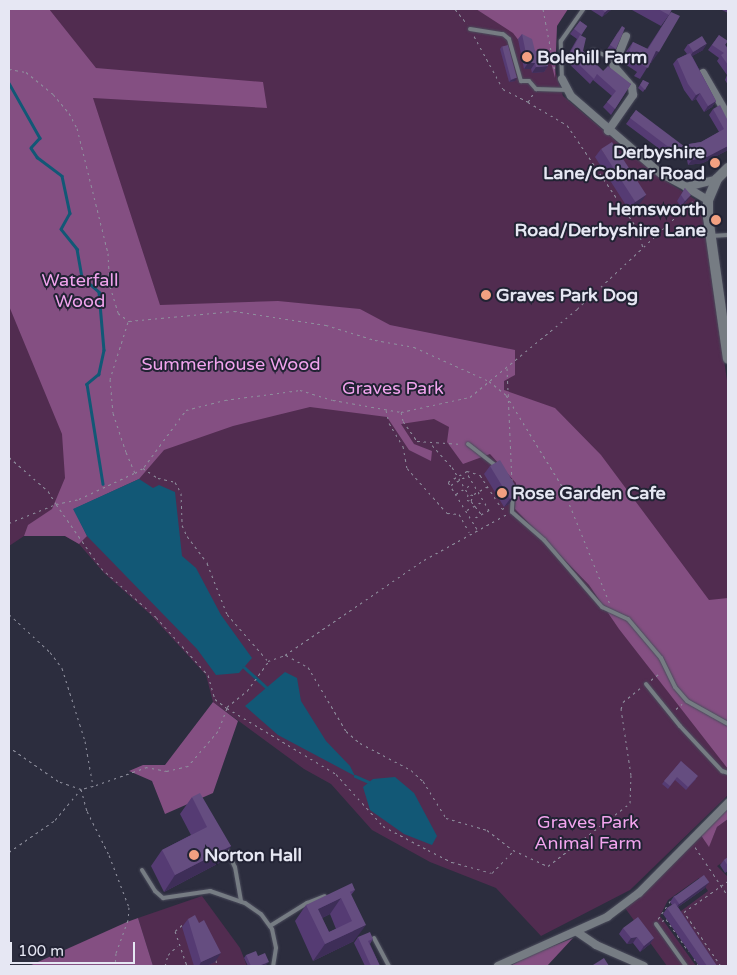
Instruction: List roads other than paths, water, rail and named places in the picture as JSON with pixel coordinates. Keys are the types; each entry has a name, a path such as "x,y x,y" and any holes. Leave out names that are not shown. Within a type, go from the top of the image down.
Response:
{"street":[{"path":"608,131 633,95 632,87 614,66 626,36"},
{"path":"703,72 725,101 728,116"},
{"path":"562,79 568,90 608,131 659,175 686,187 708,200"},
{"path":"728,168 718,179 708,200 709,236 723,294 728,359"},
{"path":"686,187 718,179"},
{"path":"498,966 607,917 639,893 690,839 728,803"},
{"path":"577,932 596,945 644,966"}],"lane":[{"path":"562,79 561,41 583,9"},
{"path":"470,29 503,34 509,39 520,81 529,81 536,89 568,90"},
{"path":"593,50 615,60"},
{"path":"709,236 728,235"},
{"path":"468,444 495,463 500,470"},
{"path":"508,484 513,492 515,502 512,509 544,540 602,607 628,619 660,658 675,687 687,701 728,724"},
{"path":"646,684 722,771 728,774"},
{"path":"218,842 229,852 242,901"},
{"path":"142,870 154,892 162,898 210,891 242,901 261,914 270,926 276,948 273,966"},
{"path":"270,926 307,903 334,893"},
{"path":"656,924 686,966"},
{"path":"374,938 389,966"}],"water":[{"path":"139,479 153,488 159,485 175,492 182,556 196,568 221,615 252,658 239,673 216,675 197,649 87,536 73,509"},
{"path":"285,672 297,678 301,701 326,741 350,766 355,776 278,735 245,706"},
{"path":"395,777 414,793 437,836 432,845 404,834 370,810 363,787 373,779"}],"waterway":[{"path":"9,83 40,138 31,148 37,157 62,176 70,213 61,229 77,249 82,277 99,292 104,350 99,374 87,384 103,484"},
{"path":"244,667 267,688"},
{"path":"355,776 369,782"}],"place":[{"name":"Bolehill Farm","path":"527,57"},
{"name":"Derbyshire Lane/Cobnar Road","path":"715,163"},
{"name":"Hemsworth Road/Derbyshire Lane","path":"716,220"},
{"name":"Graves Park Dog","path":"486,295"},
{"name":"Rose Garden Cafe","path":"502,493"},
{"name":"Norton Hall","path":"194,855"}],"park label":[{"name":"Waterfall Wood","path":"80,291"},
{"name":"Summerhouse Wood","path":"231,364"},
{"name":"Graves Park","path":"393,388"},
{"name":"Graves Park Animal Farm","path":"588,833"}]}
